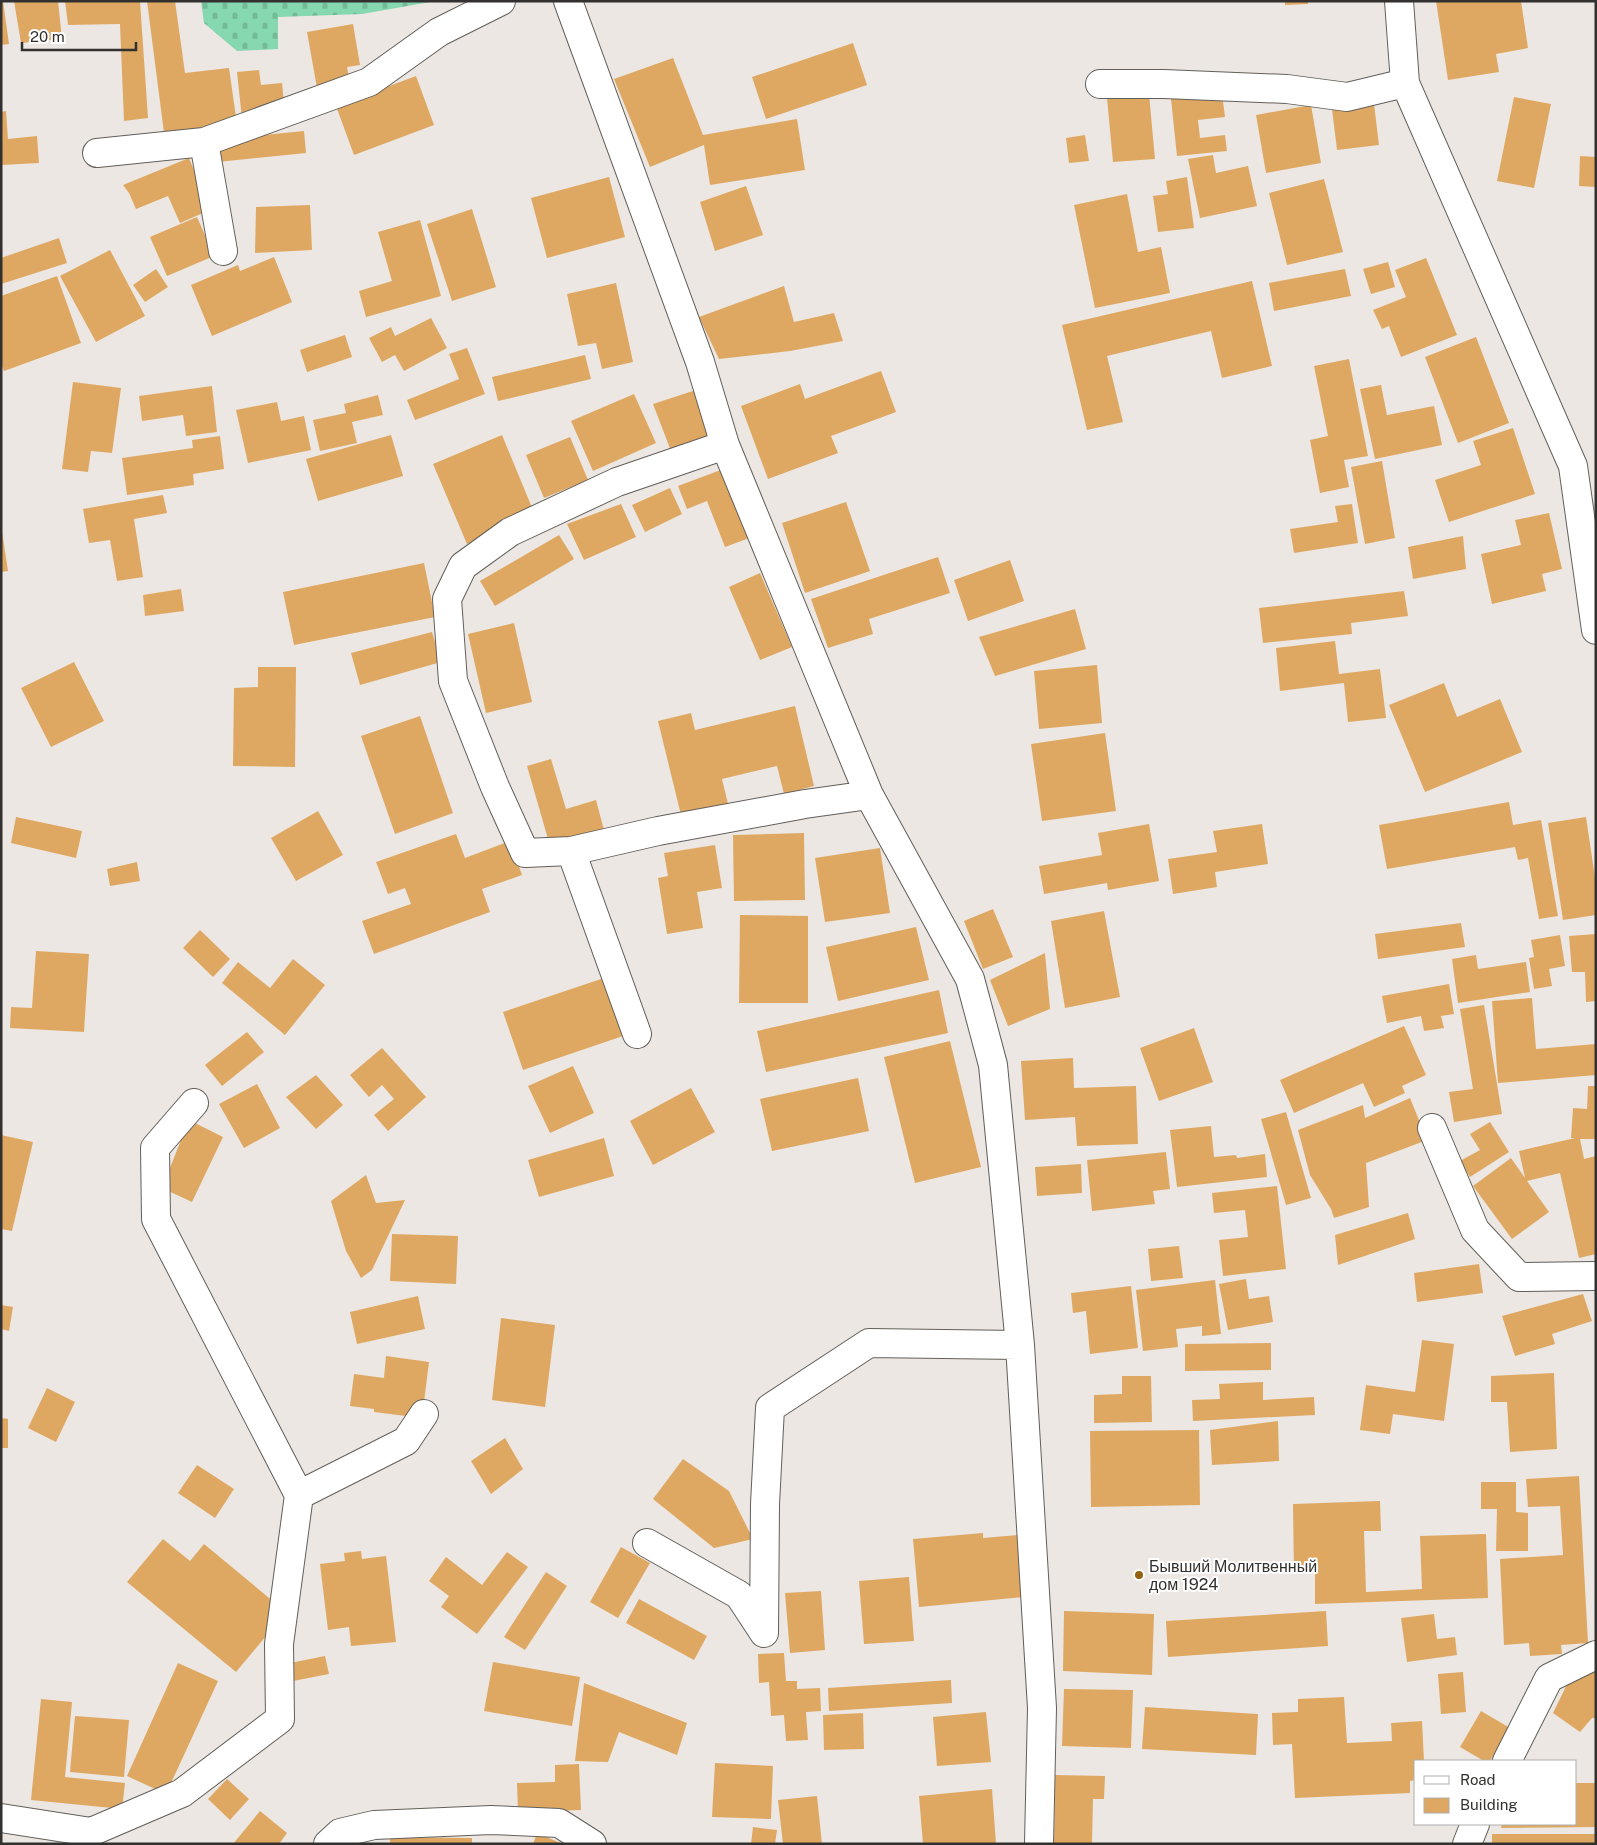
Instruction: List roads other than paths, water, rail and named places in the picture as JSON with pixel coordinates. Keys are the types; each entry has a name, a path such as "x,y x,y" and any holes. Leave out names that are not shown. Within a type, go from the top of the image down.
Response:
{"street":[{"path":"97,153 204,142 369,82 439,32 501,1"},
{"path":"568,1 700,362 724,445 869,795 970,979 992,1065 1020,1345 1042,1708 1040,1844"},
{"path":"1399,1 1405,83 1573,466 1596,630"},
{"path":"1100,84 1164,84 1278,89 1347,97 1405,83"},
{"path":"204,142 223,251"},
{"path":"724,445 617,482 510,532 462,566 447,599 453,681 495,787 525,853 571,851 668,829 805,804 869,795"},
{"path":"571,851 637,1034"},
{"path":"1,1818 91,1832 182,1793 280,1719 279,1644 299,1495 156,1219 155,1148 194,1104"},
{"path":"1432,1128 1474,1230 1519,1277 1596,1276"},
{"path":"647,1543 739,1595 764,1632 765,1504 770,1408 869,1343 1020,1345"},
{"path":"299,1495 406,1442 424,1414"},
{"path":"1508,1760 1549,1678 1596,1655"},
{"path":"328,1844 340,1833 374,1825 491,1820 559,1823 592,1844"},
{"path":"1467,1844 1475,1825"}],"place":[{"name":"Бывший Молитвенный дом 1924","path":"1139,1575"}]}
